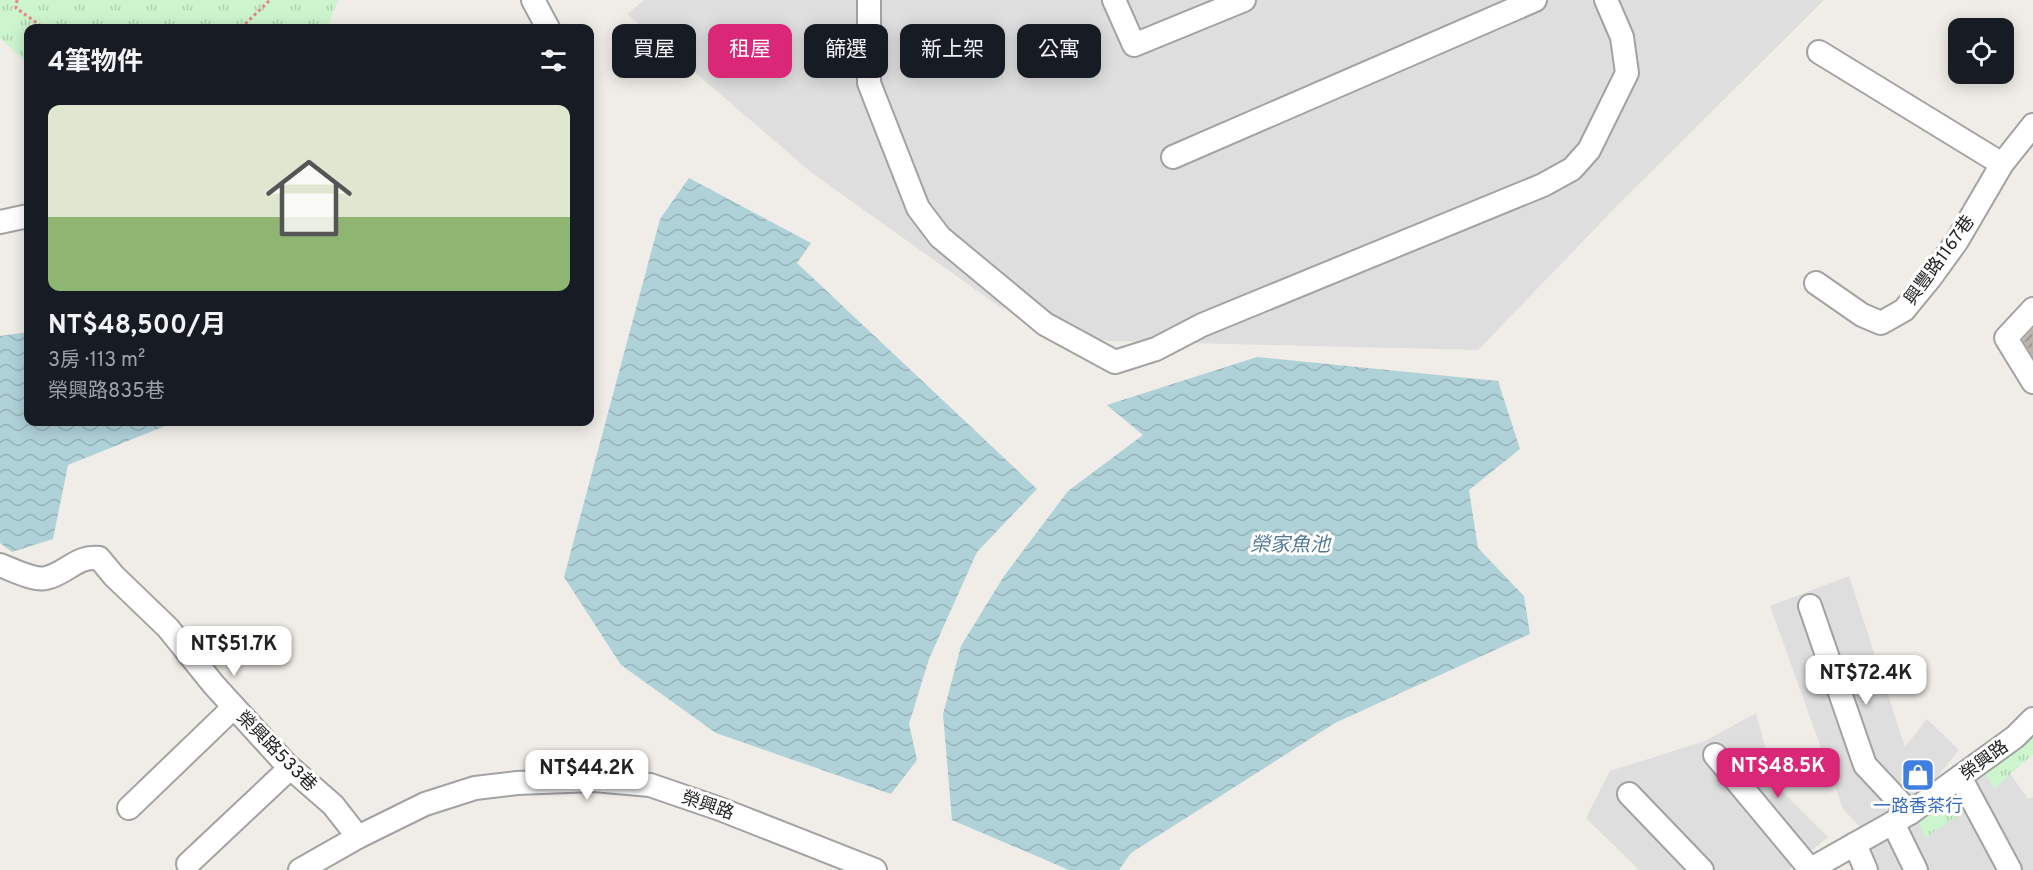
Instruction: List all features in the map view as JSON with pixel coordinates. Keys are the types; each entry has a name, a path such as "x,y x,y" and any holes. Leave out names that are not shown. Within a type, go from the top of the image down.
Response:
{"street":[{"path":"533,0 546,24"},
{"path":"869,0 869,83 918,208 940,237 1045,324 1115,362 1156,349 1202,325 1543,185 1572,169 1589,150 1627,73 1622,37 1606,0"},
{"path":"1114,0 1134,45 1244,0"},
{"path":"1173,157 1535,0"},
{"path":"1819,52 2002,164"},
{"name":"興豐路1167巷","path":"1816,283 1862,315 1881,323 1904,310 1958,241 2002,164 2033,125"},
{"path":"0,222 24,217"},
{"path":"2033,309 2006,338 2033,382"},
{"name":"榮興路533巷","path":"0,565 45,579 88,556 99,558 114,576 168,628 234,707 290,768 333,805 358,837"},
{"path":"1810,606 1865,765 1901,818 1916,870"},
{"path":"129,808 234,707"},
{"name":"榮興路","path":"1810,870 1901,818 2015,737 2033,719"},
{"path":"1715,755 1810,870"},
{"path":"188,864 290,768"},
{"path":"1960,777 2010,870"},
{"name":"榮興路","path":"300,870 358,837 425,804 475,788 517,783 594,780 650,785 720,809 875,870"},
{"path":"1629,794 1702,870"},
{"path":"1855,844 1866,870"}],"path":[{"path":"17,0 16,8 38,24"},
{"path":"245,24 270,0"}],"shaded area":[{"path":"644,0 1824,0 1616,207 1478,350 1107,341 1000,307 812,173 696,73 696,24 639,24 627,14"},
{"path":"1849,576 1905,747 1927,719 1959,750 1933,782 1864,831 1843,809 1770,606"},
{"path":"1756,713 1775,784 1828,837 1788,870 1639,870 1586,818 1610,771 1705,741"},
{"path":"1991,750 2028,799 2033,797 2033,870 1865,870 1860,858 1900,828"}],"green space":[{"path":"0,0 338,0 329,24 24,24 24,60 0,38"},
{"path":"2033,728 2033,754 1994,789 1982,768"},
{"path":"1959,784 1970,807 1925,838 1916,816"}],"water":[{"path":"689,178 811,243 797,263 1037,489 977,552 929,659 909,724 917,760 891,794 716,733 621,665 564,577 660,219"},
{"path":"24,333 24,426 165,426 68,465 53,539 12,552 0,543 0,336"},
{"name":"榮家魚池","path":"1257,357 1498,381 1520,449 1469,490 1478,548 1524,596 1530,634 1335,723 1131,853 1119,870 1069,870 952,820 943,714 961,646 1004,576 1068,491 1143,435 1107,405"}],"building":[{"path":"2033,329 2033,356 2023,340"}],"place":[{"name":"一路香茶行","path":"1918,775"}]}
